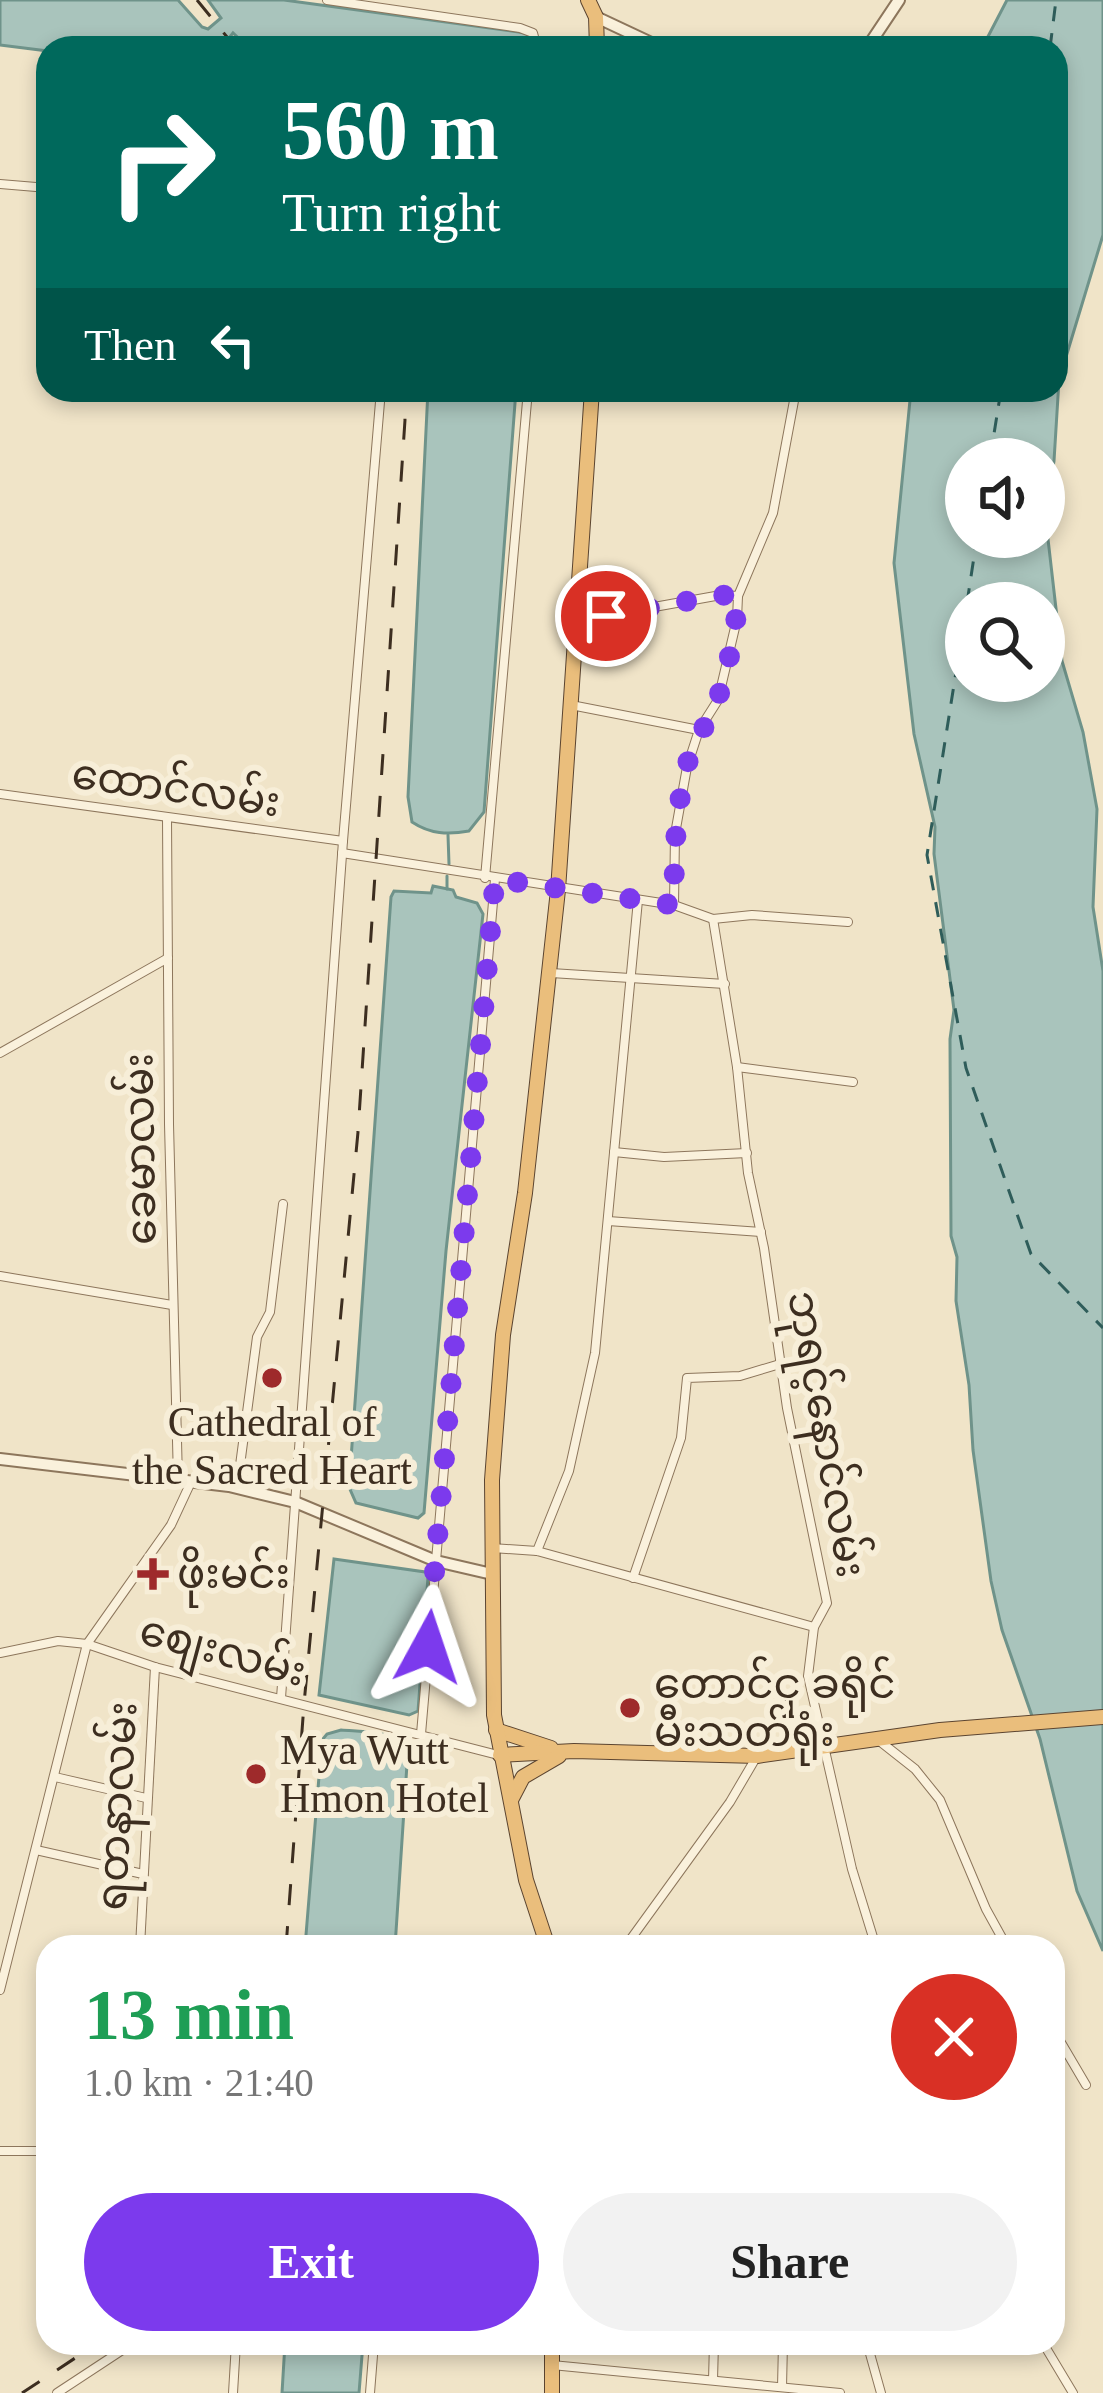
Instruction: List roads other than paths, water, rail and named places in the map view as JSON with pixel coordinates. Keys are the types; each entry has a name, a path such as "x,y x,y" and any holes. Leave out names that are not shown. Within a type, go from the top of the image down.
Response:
{"highway":[{"path":"588,0 596,16 597,36"},
{"path":"544,1935 526,1880 496,1730 492,1548 496,1402 558,890 591,402"},
{"path":"500,1755 574,1751 757,1756 940,1730 1103,1717"},
{"path":"496,1730 544,1747 574,1751"},
{"path":"510,1805 523,1777 574,1751"},
{"path":"551,2355 552,2393"}],"street":[{"path":"327,0 520,28 534,36"},
{"path":"875,36 899,0"},
{"path":"596,16 637,36"},
{"path":"0,184 36,187"},
{"path":"281,1698 380,402"},
{"path":"421,1734 527,402"},
{"path":"674,905 675,834 687,767 699,730 718,700 738,596 773,513 794,402"},
{"path":"575,621 738,596"},
{"path":"569,705 699,730"},
{"name":"ထောင်လမ်း","path":"0,794 343,841"},
{"name":"ခေမာလမ်း","path":"167,818 172,1305 185,1481"},
{"path":"342,853 674,905 713,919 752,915 848,922"},
{"path":"537,1550 569,1472 596,1353 638,900"},
{"name":"ဘုရင့်နောင်လမ်း","path":"713,919 780,1364 827,1603 814,1628 808,1676 852,1869 872,1935"},
{"path":"0,1053 168,958"},
{"path":"549,973 725,984"},
{"path":"737,1066 853,1082"},
{"path":"614,1151 664,1157 747,1154"},
{"path":"237,1488 257,1337 271,1312 283,1204"},
{"path":"608,1221 760,1232"},
{"path":"0,1276 172,1305"},
{"path":"633,1578 681,1438 687,1378 740,1376 780,1364"},
{"path":"0,1459 237,1488 295,1502 436,1561 492,1574"},
{"path":"0,1990 87,1644 171,1525 185,1481"},
{"path":"492,1548 537,1550 814,1628"},
{"name":"စျေးလမ်း","path":"0,1653 58,1641 87,1644 154,1667 500,1755"},
{"name":"ရတနာလမ်း","path":"140,1935 154,1667"},
{"path":"876,1738 915,1769 940,1800 1000,1935"},
{"path":"634,1935 730,1802 757,1756"},
{"path":"55,1777 146,1798"},
{"path":"36,1850 143,1874"},
{"path":"0,1923 17,1926"},
{"path":"1065,2049 1086,2085"},
{"path":"0,2151 36,2151"},
{"path":"57,2393 115,2355"},
{"path":"233,2393 235,2355"},
{"path":"370,2393 373,2355"},
{"path":"713,2380 714,2355"},
{"path":"782,2387 783,2355"},
{"path":"870,2355 880,2393"},
{"path":"1050,2355 1072,2393"},
{"path":"551,2365 840,2393"}],"water":[{"path":"0,0 178,0 208,29 221,18 208,0 284,0 530,36 36,36 36,50 0,45"},
{"path":"1007,0 1103,0 1103,235 1068,350 1068,36 988,36"},
{"path":"427,402 515,402 484,812 469,831 432,831 412,822 408,797"},
{"path":"910,402 1058,402 1055,438 945,438 945,558 1050,558 1053,582 945,582 945,702 1065,702 1065,671 1083,732 1097,809 1093,907 1103,971 1103,1951 1077,1891 1040,1739 1002,1630 991,1581 951,1236 950,1039 954,1010 934,854 935,827 914,734 894,563"},
{"path":"433,886 477,903 483,914 446,1251 424,1513 418,1518 356,1503 349,1487 391,897 394,891 431,893"},
{"path":"334,1559 425,1572 428,1577 418,1711 409,1715 319,1695"},
{"path":"341,1730 386,1735 408,1749 396,1935 306,1935 322,1740"},
{"path":"284,2355 362,2355 359,2393 282,2393"}],"waterway":[{"path":"448,835 449,864"},
{"path":"447,876 447,889"}],"railway":[{"path":"197,0 226,36"},
{"path":"287,1935 358,1132 404,402"},
{"path":"22,2393 80,2355"}],"place":[{"name":"Cathedral of the Sacred Heart","path":"272,1378"},
{"name":"ဖိုးမင်း","path":"153,1574"},
{"name":"တောင်ငူ ခရိုင် မီးသတ်ရုံး","path":"630,1708"},
{"name":"Mya Wutt Hmon Hotel","path":"256,1774"}]}
